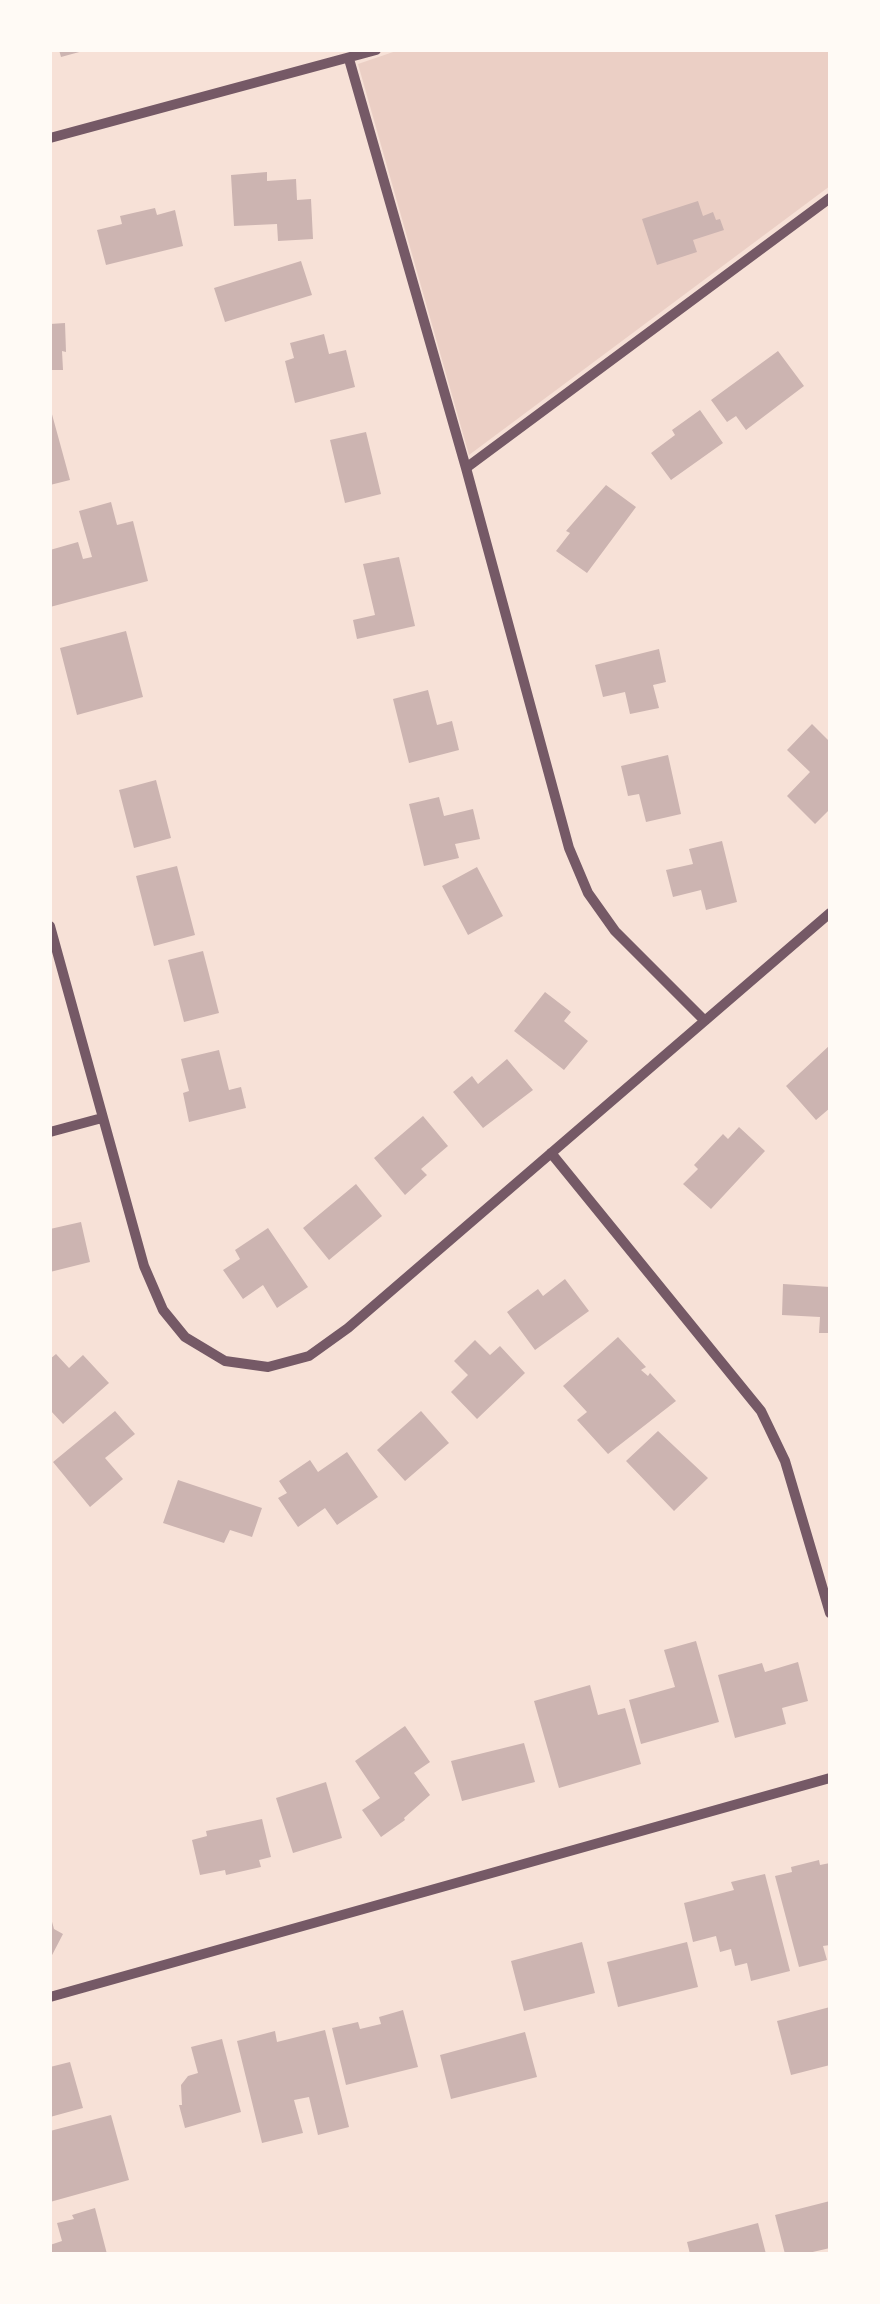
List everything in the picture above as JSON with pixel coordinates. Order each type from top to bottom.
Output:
[{"type":"street","points":[[50,138],[376,50]]},
{"type":"street","points":[[349,59],[569,848],[588,894],[616,931],[704,1020]]},
{"type":"street","points":[[466,468],[830,198]]},
{"type":"street","points":[[50,926],[144,1266],[172,1325],[185,1337],[224,1361],[254,1366],[297,1362],[324,1347],[830,913]]},
{"type":"street","points":[[50,1132],[102,1118]]},
{"type":"street","points":[[551,1153],[761,1411],[784,1460],[830,1613]]},
{"type":"street","points":[[50,1997],[830,1778]]},
{"type":"shaded area","points":[[399,50],[830,50],[830,186],[469,455],[358,64]]},
{"type":"building","points":[[59,50],[83,50],[83,51],[61,57]]},
{"type":"building","points":[[267,172],[267,181],[296,179],[297,200],[311,199],[313,239],[278,241],[277,224],[234,226],[231,175]]},
{"type":"building","points":[[698,201],[703,216],[713,212],[724,230],[693,240],[697,252],[657,265],[642,219]]},
{"type":"building","points":[[155,208],[157,215],[175,210],[183,246],[106,265],[97,230],[122,224],[120,216]]},
{"type":"building","points":[[301,261],[312,295],[225,322],[214,288]]},
{"type":"building","points":[[65,323],[63,370],[50,370],[50,324]]},
{"type":"building","points":[[324,334],[329,354],[346,350],[355,387],[295,403],[285,361],[294,358],[290,343]]},
{"type":"building","points":[[778,351],[804,386],[746,430],[736,416],[727,422],[711,400]]},
{"type":"building","points":[[50,407],[70,480],[50,485]]},
{"type":"building","points":[[700,410],[723,443],[671,480],[651,453],[675,435],[672,430]]},
{"type":"building","points":[[366,432],[381,494],[345,503],[330,440]]},
{"type":"building","points":[[606,485],[636,507],[587,573],[556,551],[570,533],[566,531]]},
{"type":"building","points":[[111,502],[117,525],[133,521],[148,581],[50,607],[50,550],[78,542],[83,559],[92,557],[79,511]]},
{"type":"building","points":[[399,557],[415,626],[357,639],[353,620],[375,615],[363,564]]},
{"type":"building","points":[[126,631],[143,697],[77,715],[60,648]]},
{"type":"building","points":[[659,649],[666,682],[653,685],[659,708],[630,714],[625,692],[603,697],[595,665]]},
{"type":"building","points":[[428,690],[437,725],[452,721],[459,750],[409,763],[393,699]]},
{"type":"building","points":[[812,724],[830,742],[830,809],[815,824],[787,796],[810,772],[787,750]]},
{"type":"building","points":[[668,755],[681,814],[646,822],[639,794],[628,796],[621,766]]},
{"type":"building","points":[[156,780],[171,838],[134,848],[119,790]]},
{"type":"building","points":[[439,797],[444,816],[473,809],[480,839],[455,844],[459,858],[424,866],[409,804]]},
{"type":"building","points":[[722,841],[737,902],[706,910],[701,890],[673,897],[666,870],[693,864],[689,849]]},
{"type":"building","points":[[177,866],[195,935],[154,946],[136,876]]},
{"type":"building","points":[[477,867],[503,916],[468,935],[442,886]]},
{"type":"building","points":[[203,951],[219,1013],[184,1022],[168,960]]},
{"type":"building","points":[[545,992],[571,1012],[564,1021],[588,1041],[564,1070],[514,1031]]},
{"type":"building","points":[[830,1045],[830,1108],[816,1120],[786,1086]]},
{"type":"building","points":[[219,1050],[229,1090],[241,1087],[246,1108],[189,1122],[183,1093],[189,1091],[181,1059]]},
{"type":"building","points":[[507,1059],[533,1090],[483,1128],[453,1092],[472,1076],[478,1084]]},
{"type":"building","points":[[423,1116],[448,1146],[421,1169],[427,1175],[405,1195],[374,1158]]},
{"type":"building","points":[[739,1127],[765,1151],[711,1209],[683,1184],[698,1169],[694,1165],[723,1134],[728,1139]]},
{"type":"building","points":[[356,1184],[382,1216],[329,1260],[303,1228]]},
{"type":"building","points":[[81,1222],[90,1262],[50,1272],[50,1229]]},
{"type":"building","points":[[268,1228],[308,1287],[277,1308],[263,1285],[243,1299],[223,1270],[240,1259],[235,1250]]},
{"type":"building","points":[[565,1279],[589,1311],[535,1350],[507,1312],[538,1289],[543,1296]]},
{"type":"building","points":[[783,1284],[830,1287],[830,1333],[819,1333],[820,1317],[782,1315]]},
{"type":"building","points":[[618,1337],[646,1367],[641,1370],[648,1376],[650,1373],[676,1401],[608,1454],[577,1420],[587,1412],[563,1386]]},
{"type":"building","points":[[475,1340],[490,1355],[500,1346],[525,1373],[477,1419],[451,1392],[468,1375],[454,1361]]},
{"type":"building","points":[[56,1354],[69,1368],[83,1355],[109,1383],[63,1424],[50,1410],[50,1359]]},
{"type":"building","points":[[115,1411],[135,1434],[105,1458],[123,1479],[90,1507],[53,1462]]},
{"type":"building","points":[[421,1411],[449,1443],[405,1481],[377,1450]]},
{"type":"building","points":[[658,1431],[708,1478],[674,1511],[626,1461]]},
{"type":"building","points":[[347,1452],[378,1497],[337,1525],[325,1508],[298,1527],[278,1498],[287,1493],[279,1481],[310,1460],[318,1472]]},
{"type":"building","points":[[178,1480],[262,1508],[252,1537],[230,1530],[224,1543],[163,1523]]},
{"type":"building","points":[[696,1641],[719,1722],[641,1744],[629,1700],[675,1687],[664,1650]]},
{"type":"building","points":[[798,1662],[808,1701],[782,1708],[786,1724],[735,1738],[718,1675],[762,1663],[765,1672]]},
{"type":"building","points":[[590,1685],[598,1715],[625,1708],[641,1764],[559,1788],[534,1701]]},
{"type":"building","points":[[405,1726],[430,1762],[414,1773],[430,1795],[381,1837],[362,1810],[380,1798],[355,1761]]},
{"type":"building","points":[[524,1743],[535,1782],[462,1801],[451,1761]]},
{"type":"building","points":[[326,1782],[342,1838],[293,1853],[276,1798]]},
{"type":"building","points":[[262,1819],[271,1857],[259,1860],[261,1867],[226,1875],[225,1870],[200,1875],[192,1840],[207,1836],[206,1831]]},
{"type":"building","points":[[819,1860],[820,1865],[830,1863],[830,1945],[823,1946],[827,1960],[799,1967],[775,1876]]},
{"type":"building","points":[[765,1874],[790,1971],[751,1981],[747,1963],[735,1966],[731,1949],[720,1952],[716,1936],[693,1942],[684,1903],[734,1890],[731,1882]]},
{"type":"building","points":[[51,1918],[54,1929],[63,1934],[50,1959]]},
{"type":"building","points":[[582,1942],[595,1993],[524,2011],[511,1961]]},
{"type":"building","points":[[687,1942],[698,1987],[618,2007],[607,1962]]},
{"type":"building","points":[[830,2007],[830,2065],[791,2075],[777,2021]]},
{"type":"building","points":[[403,2010],[418,2067],[346,2085],[332,2028],[358,2022],[360,2029],[381,2024],[379,2017]]},
{"type":"building","points":[[325,2030],[349,2127],[318,2135],[309,2097],[294,2100],[303,2133],[262,2143],[237,2041],[275,2031],[277,2042]]},
{"type":"building","points":[[525,2032],[537,2077],[451,2099],[440,2055]]},
{"type":"building","points":[[222,2039],[241,2112],[185,2128],[179,2105],[181,2085],[188,2076],[198,2073],[191,2047]]},
{"type":"building","points":[[70,2062],[83,2108],[50,2117],[50,2067]]},
{"type":"building","points":[[111,2115],[129,2180],[50,2202],[50,2131]]},
{"type":"building","points":[[830,2201],[830,2248],[785,2254],[775,2215]]},
{"type":"building","points":[[95,2208],[107,2254],[50,2254],[50,2245],[62,2241],[57,2223]]},
{"type":"building","points":[[758,2223],[766,2254],[690,2254],[687,2242]]}]
